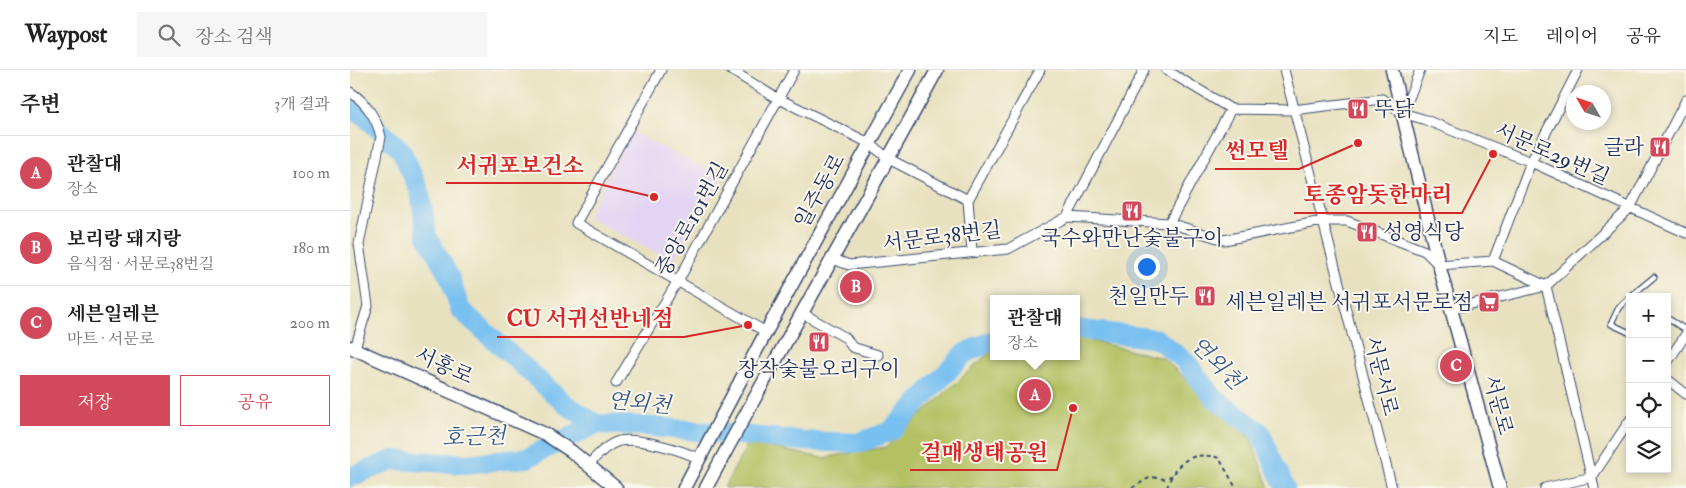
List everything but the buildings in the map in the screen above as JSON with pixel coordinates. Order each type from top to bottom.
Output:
[{"type":"main road","name":"일주동로","points":[[684,488],[766,332],[910,70]]},
{"type":"main road","points":[[706,488],[784,343],[833,259],[937,70]]},
{"type":"main road","name":"서문로","points":[[1392,70],[1439,265],[1500,488]]},
{"type":"main road","name":"서홍로","points":[[352,347],[545,434],[588,465]]},
{"type":"main road","points":[[588,465],[616,488]]},
{"type":"street","points":[[660,70],[576,222],[766,332]]},
{"type":"street","points":[[731,70],[779,98],[869,143],[889,158],[968,200]]},
{"type":"street","name":"중앙로101번길","points":[[616,383],[678,281],[794,70]]},
{"type":"street","points":[[972,251],[968,200],[1040,70]]},
{"type":"street","points":[[1144,70],[1067,217],[1170,223],[1224,240],[1322,221],[1346,221],[1425,251],[1439,265],[1493,261],[1546,286]]},
{"type":"street","points":[[1166,70],[1231,109],[1170,223]]},
{"type":"street","name":"서문서로","points":[[1284,70],[1392,488]]},
{"type":"street","points":[[1402,114],[1420,70]]},
{"type":"street","points":[[1493,261],[1531,162],[1578,70]]},
{"type":"street","points":[[350,92],[360,98],[378,124],[381,137],[359,244],[368,306],[352,347]]},
{"type":"street","name":"서문로29번길","points":[[1231,109],[1293,110],[1382,100],[1402,114],[1423,119],[1531,162],[1686,233]]},
{"type":"street","points":[[1451,309],[1546,286],[1630,208],[1686,100]]},
{"type":"street","name":"서문로38번길","points":[[833,259],[849,264],[1008,249],[1067,217]]},
{"type":"street","points":[[1546,286],[1594,488]]},
{"type":"street","points":[[802,313],[846,338],[852,346],[878,355]]},
{"type":"street","points":[[1671,356],[1686,334]]},
{"type":"street","points":[[1671,382],[1686,394]]},
{"type":"street","points":[[1545,488],[1592,478],[1626,426]]},
{"type":"street","points":[[588,465],[604,448],[620,441],[644,442],[689,453],[699,459]]},
{"type":"lane","points":[[1636,293],[1654,277]]},
{"type":"lane","points":[[1626,301],[1619,306],[1611,324],[1626,331]]},
{"type":"lane","points":[[1671,321],[1686,330]]},
{"type":"path","points":[[1167,488],[1185,460],[1196,454],[1219,458],[1236,488]]},
{"type":"path","points":[[1132,488],[1151,477],[1164,479],[1174,475]]},
{"type":"path","points":[[1138,483],[1140,488]]},
{"type":"shaded area","points":[[631,132],[723,177],[673,261],[587,217]]},
{"type":"green space","points":[[1080,338],[1163,358],[1251,439],[1269,488],[724,488],[748,443],[822,458],[886,447],[990,352],[990,360],[1080,360]]},
{"type":"waterway","name":"연외천","points":[[350,109],[364,116],[401,150],[420,192],[427,236],[450,278],[460,309],[565,404],[596,424],[644,426],[803,441],[858,443],[891,431],[965,353],[990,342]]},
{"type":"waterway","name":"연외천","points":[[1080,329],[1157,339],[1185,361],[1214,398],[1260,432],[1285,488]]},
{"type":"waterway","name":"호근천","points":[[350,477],[393,460],[466,464],[527,458],[596,424]]},
{"type":"place","name":"뚜닭","points":[[1358,109]]},
{"type":"place","name":"썬모텔","points":[[1358,143]]},
{"type":"place","name":"글라","points":[[1660,147]]},
{"type":"place","name":"토종암돗한마리","points":[[1493,154]]},
{"type":"place","name":"서귀포보건소","points":[[654,197]]},
{"type":"place","name":"국수와만난숯불구이","points":[[1132,211]]},
{"type":"place","name":"성영식당","points":[[1367,232]]},
{"type":"place","name":"보리랑 돼지랑","points":[[856,287]]},
{"type":"place","name":"천일만두","points":[[1205,296]]},
{"type":"place","name":"세븐일레븐 서귀포서문로점","points":[[1489,302]]},
{"type":"place","name":"CU 서귀선반네점","points":[[748,325]]},
{"type":"place","name":"장작숯불오리구이","points":[[819,342]]},
{"type":"place","name":"세븐일레븐","points":[[1456,366]]},
{"type":"place","name":"관찰대","points":[[1035,395]]},
{"type":"place","name":"걸매생태공원","points":[[1073,408]]}]
